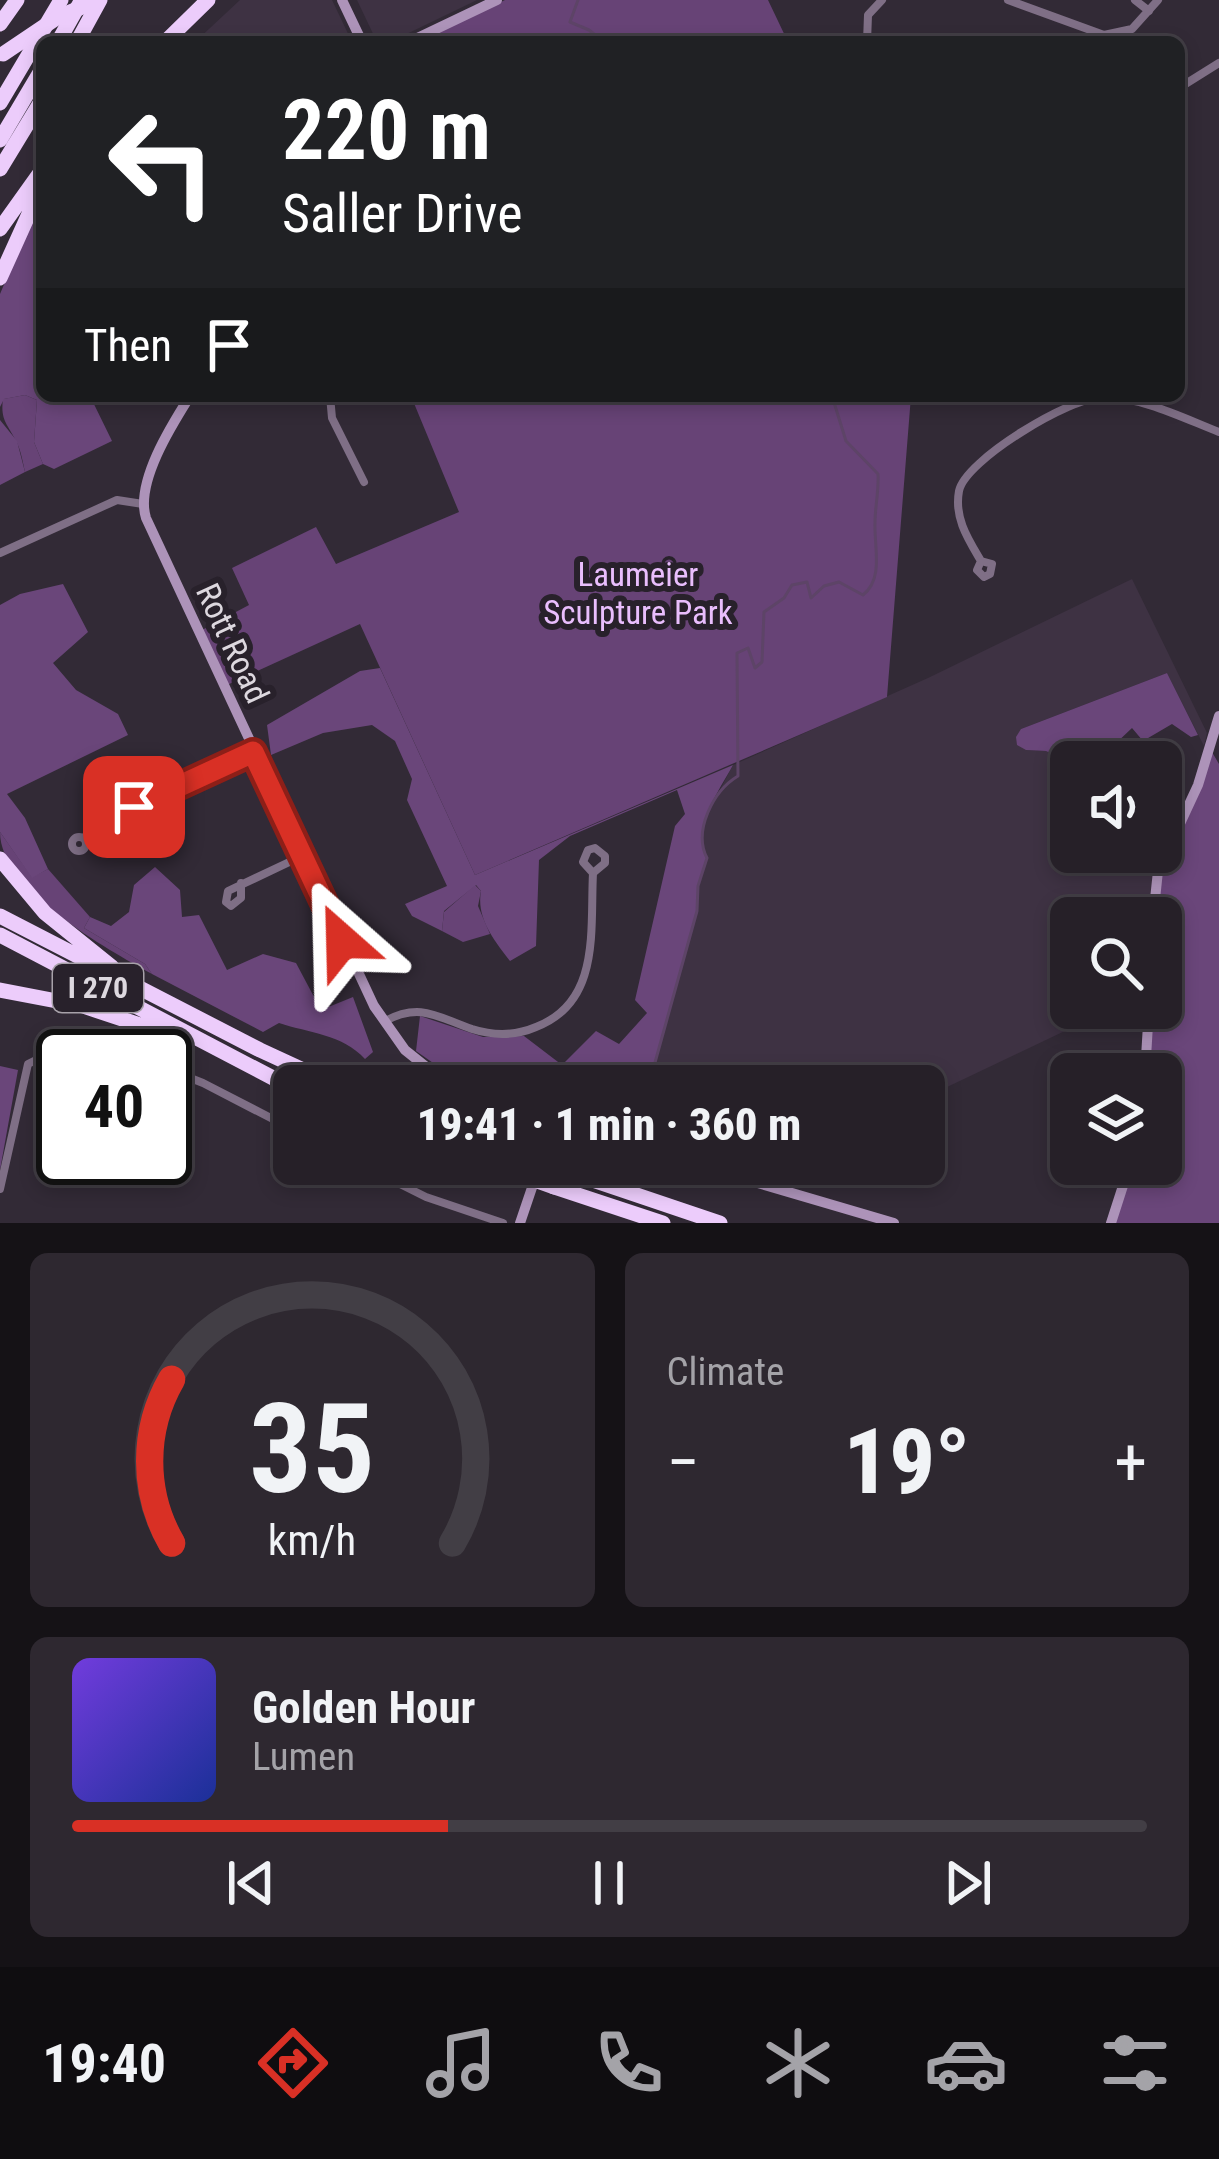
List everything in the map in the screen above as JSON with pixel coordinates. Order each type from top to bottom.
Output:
[{"type":"highway","points":[[0,25],[17,0]]},
{"type":"highway","points":[[40,36],[61,0]]},
{"type":"highway","points":[[61,36],[82,0]]},
{"type":"highway","points":[[80,36],[100,0]]},
{"type":"highway","points":[[2,56],[58,17],[100,0]]},
{"type":"highway","points":[[171,36],[208,0]]},
{"type":"highway","points":[[0,104],[36,43]]},
{"type":"highway","points":[[0,140],[36,79]]},
{"type":"highway","points":[[0,169],[36,110]]},
{"type":"highway","points":[[0,229],[36,178]]},
{"type":"highway","points":[[0,278],[36,198]]},
{"type":"highway","points":[[0,860],[45,914],[96,951],[122,977]]},
{"type":"highway","name":"I 270","points":[[0,916],[292,1065]]},
{"type":"highway","name":"I 270","points":[[0,935],[273,1079]]},
{"type":"highway","points":[[0,990],[83,1006],[159,1034],[197,1041]]},
{"type":"highway","points":[[0,1000],[42,999]]},
{"type":"highway","points":[[580,1185],[663,1223]]},
{"type":"highway","points":[[596,1185],[720,1223]]},
{"type":"street","points":[[342,0],[359,36]]},
{"type":"street","points":[[422,36],[497,0]]},
{"type":"street","points":[[867,36],[868,15],[882,0]]},
{"type":"street","points":[[1008,0],[1104,35],[1126,33],[1159,0]]},
{"type":"street","points":[[1136,0],[1150,11]]},
{"type":"street","points":[[1185,84],[1219,63]]},
{"type":"street","points":[[0,553],[116,500],[143,504],[166,435],[186,402]]},
{"type":"street","points":[[331,402],[332,418],[364,482]]},
{"type":"street","points":[[981,561],[959,513],[959,491],[970,471],[1068,406],[1082,402]]},
{"type":"street","points":[[1150,402],[1219,431]]},
{"type":"street","name":"Rott Road","points":[[143,504],[253,752],[383,1022],[423,1065]]},
{"type":"street","points":[[1155,897],[1158,871],[1198,785],[1219,716]]},
{"type":"street","points":[[84,838],[95,825],[253,752]]},
{"type":"street","points":[[241,884],[302,856]]},
{"type":"street","points":[[383,1022],[413,1010],[489,1033],[512,1034],[553,1018],[576,995],[586,973],[593,873]]},
{"type":"street","points":[[0,1189],[28,1064],[36,1060]]},
{"type":"street","points":[[192,1079],[273,1119]]},
{"type":"street","points":[[402,1185],[503,1223]]},
{"type":"street","points":[[520,1223],[542,1185]]},
{"type":"street","points":[[764,1185],[893,1223]]},
{"type":"street","points":[[1112,1223],[1124,1185]]},
{"type":"shaded area","points":[[240,0],[332,0],[349,36],[201,36]]},
{"type":"shaded area","points":[[357,0],[477,0],[402,36],[374,36]]},
{"type":"shaded area","points":[[36,209],[36,400],[25,395],[4,399],[0,407],[0,294]]},
{"type":"shaded area","points":[[37,402],[93,402],[112,441],[54,469],[43,464],[34,442]]},
{"type":"shaded area","points":[[0,420],[17,441],[25,472],[0,485]]},
{"type":"shaded area","points":[[1132,579],[1207,733],[1204,746],[1167,673],[1021,729],[1026,750],[1050,753],[1050,873],[1163,873],[1156,897],[1050,897],[1050,1029],[1069,1029],[945,1088],[945,1065],[654,1065],[697,911],[698,886],[707,858],[701,847],[705,818],[733,765]]},
{"type":"shaded area","points":[[63,584],[88,632],[53,663],[76,690],[118,714],[128,735],[7,794],[25,818],[48,869],[32,878],[0,832],[0,605],[20,594]]},
{"type":"shaded area","points":[[380,668],[475,875],[733,765],[705,823],[702,835],[707,858],[698,886],[697,911],[654,1065],[562,1065],[596,1031],[619,1044],[647,1013],[635,1000],[675,826],[685,814],[677,790],[570,836],[539,860],[536,946],[510,961],[488,928],[476,885],[444,911],[442,931],[412,916],[405,904],[447,886],[407,800],[412,779],[395,741],[372,725],[323,733],[271,755],[267,725],[360,671]]},
{"type":"shaded area","points":[[1167,673],[1198,735],[1191,737],[1172,724],[1143,741],[1132,728],[1118,741],[1050,741],[1050,753],[1017,745],[1021,729]]},
{"type":"shaded area","points":[[1209,747],[1219,764],[1219,1223],[1112,1223],[1124,1185],[1182,1185],[1182,1053],[1146,1053],[1148,1029],[1182,1029],[1182,897],[1154,897],[1159,873],[1182,873],[1182,816]]},
{"type":"shaded area","points":[[155,867],[180,890],[182,917],[199,915],[227,970],[263,954],[296,963],[321,1010],[353,997],[373,1052],[365,1059],[336,1039],[279,1023],[263,1032],[152,974],[145,964],[84,928],[90,917],[111,926],[129,912],[134,885]]},
{"type":"shaded area","points":[[420,1016],[483,1037],[524,1036],[562,1065],[436,1065],[416,1051]]},
{"type":"shaded area","points":[[0,1066],[18,1070],[0,1170]]},
{"type":"green space","points":[[505,0],[768,0],[785,36],[430,36]]},
{"type":"green space","points":[[25,395],[36,400],[34,442],[43,464],[25,472],[4,418],[3,399]]},
{"type":"green space","name":"Laumeier Sculpture Park","points":[[413,402],[911,402],[887,697],[475,875],[360,624],[227,685],[202,630],[249,605],[232,568],[316,527],[336,564],[459,512]]},
{"type":"green space","points":[[0,832],[32,877],[48,869],[90,917],[84,928],[145,964],[152,974],[84,933],[36,896],[5,854]]},
{"type":"green space","points":[[475,885],[481,891],[478,906],[490,934],[463,942],[442,931],[444,912]]},
{"type":"waterway","points":[[578,0],[570,22],[596,36]]},
{"type":"waterway","points":[[654,1065],[697,911],[698,886],[707,858],[704,824],[721,791],[738,776],[737,653],[748,648],[755,668],[762,662],[764,612],[784,598],[792,585],[807,582],[811,598],[824,586],[839,582],[863,595],[874,580],[878,474],[846,441],[834,402]]},
{"type":"route","points":[[134,807],[253,752],[342,941]]}]
